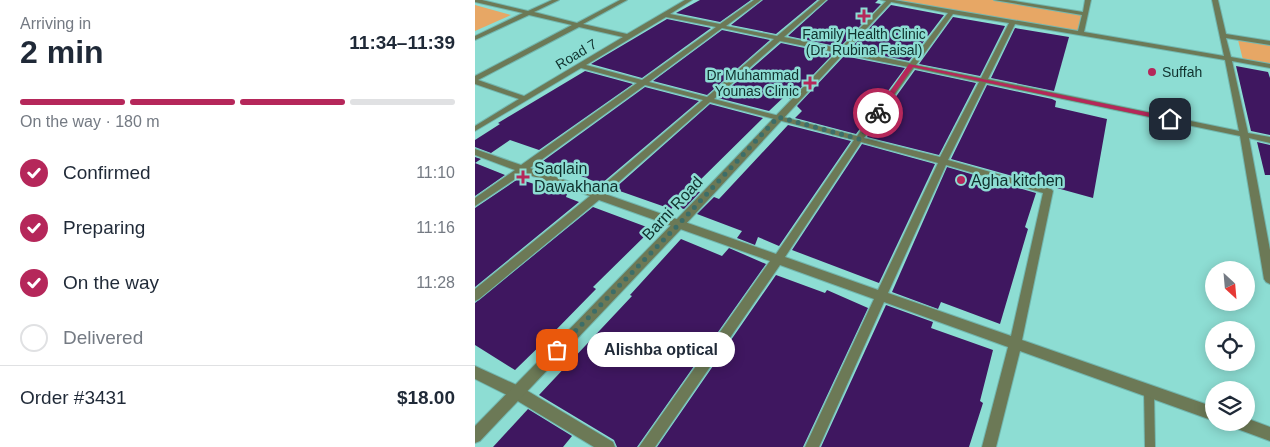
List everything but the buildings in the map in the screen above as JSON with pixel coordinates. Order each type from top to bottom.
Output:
[{"type":"street","points":[[475,0],[630,36]]},
{"type":"street","points":[[475,38],[556,0]]},
{"type":"street","points":[[475,80],[625,0]]},
{"type":"street","name":"Road 7","points":[[475,129],[689,0]]},
{"type":"street","points":[[475,203],[758,0]]},
{"type":"street","points":[[475,296],[598,195],[823,0]]},
{"type":"street","points":[[888,0],[1270,66]]},
{"type":"street","name":"Barni Road","points":[[475,436],[679,224],[888,0]]},
{"type":"street","points":[[997,0],[1020,2],[1085,14]]},
{"type":"street","points":[[1081,34],[1088,0]]},
{"type":"street","points":[[1215,0],[1245,135],[1267,248],[1270,280]]},
{"type":"street","points":[[646,447],[778,259],[859,139],[951,12]]},
{"type":"street","points":[[666,15],[1270,140]]},
{"type":"street","points":[[812,447],[943,161],[1013,22]]},
{"type":"street","points":[[1223,36],[1270,43]]},
{"type":"street","points":[[581,66],[943,161],[1048,191],[1015,344],[989,447]]},
{"type":"street","points":[[475,80],[526,99]]},
{"type":"street","points":[[475,152],[1205,411]]},
{"type":"street","points":[[475,372],[516,392],[609,447]]},
{"type":"street","points":[[1255,429],[1270,434]]},
{"type":"lane","points":[[1149,391],[1150,447]]},
{"type":"shaded area","points":[[884,0],[998,0],[1085,14],[1081,34]]},
{"type":"shaded area","points":[[475,5],[511,15],[475,31]]},
{"type":"shaded area","points":[[1238,40],[1270,45],[1270,64],[1243,60]]},
{"type":"way so far","points":[[557,350],[679,224],[778,117],[859,139],[878,113]]},
{"type":"place","name":"Family Health Clinic (Dr. Rubina Faisal)","points":[[864,16]]},
{"type":"place","name":"Suffah","points":[[1152,72]]},
{"type":"place","name":"Dr Muhammad Younas Clinic","points":[[810,83]]},
{"type":"place","name":"Saqlain Dawakhana","points":[[523,177]]},
{"type":"place","name":"Agha kitchen","points":[[961,180]]},
{"type":"place","name":"Alishba optical","points":[[557,350]]},
{"type":"route","points":[[878,113],[911,66],[1170,119]]}]
